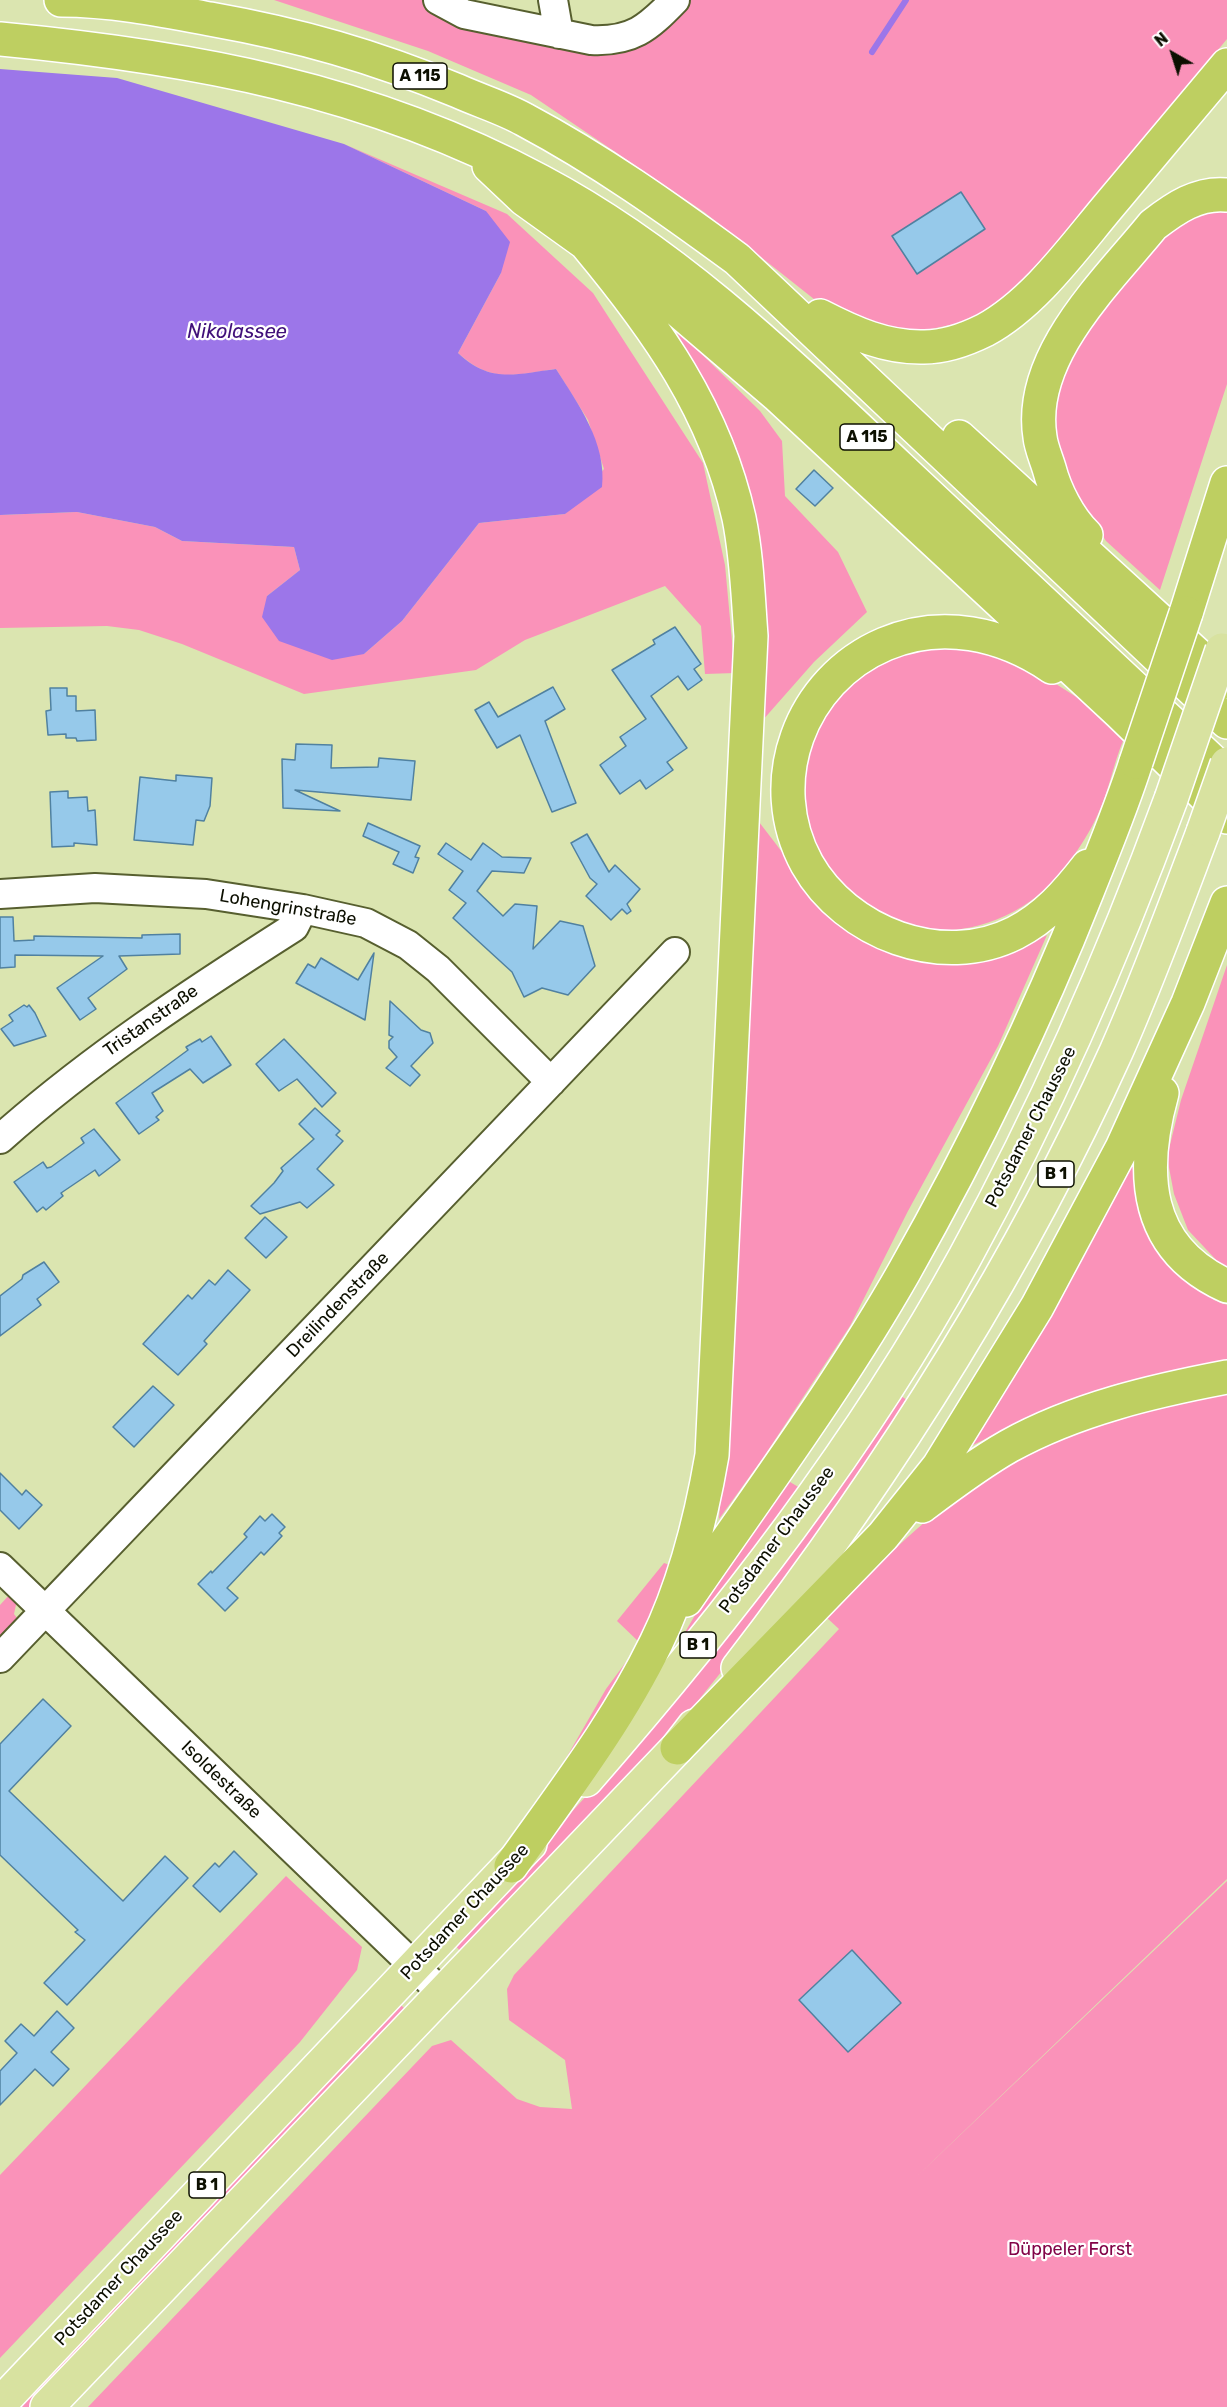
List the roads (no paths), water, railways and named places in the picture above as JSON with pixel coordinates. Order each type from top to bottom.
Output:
[{"type":"highway","name":"A 115","points":[[62,0],[167,11],[273,30],[340,47],[412,72],[532,124],[617,174],[737,259],[1227,722]]},
{"type":"highway","name":"A 115","points":[[0,39],[192,63],[303,87],[411,123],[470,148],[539,180],[589,209],[635,238],[730,312],[839,411],[1227,775]]},
{"type":"highway","points":[[820,316],[856,334],[896,346],[926,347],[944,344],[985,330],[1013,309],[1054,272],[1227,65]]},
{"type":"highway","points":[[470,148],[524,200],[674,306],[777,395],[1120,713],[1215,825]]},
{"type":"highway","points":[[1140,601],[1116,566],[1076,526],[1052,478],[1040,437],[1042,396],[1052,360],[1066,334],[1153,225],[1170,211],[1196,198],[1216,194],[1227,195]]},
{"type":"highway","points":[[511,1866],[629,1695],[657,1641],[682,1580],[699,1523],[712,1455],[751,636],[747,575],[739,519],[727,473],[706,421],[664,342],[587,244]]},
{"type":"highway","points":[[737,259],[766,268],[1140,601],[1227,682]]},
{"type":"highway","points":[[657,1641],[783,1460],[903,1274],[975,1142],[1020,1050],[1126,793],[1227,483]]},
{"type":"highway","points":[[1120,713],[1038,657],[993,638],[946,631],[899,638],[857,658],[818,696],[795,737],[790,761],[789,806],[793,827],[808,864],[835,900],[868,925],[889,935],[911,943],[954,947],[994,942],[1038,920],[1058,902],[1097,854],[1126,793]]},
{"type":"highway","points":[[677,1748],[883,1536],[939,1466],[1037,1307],[1122,1148],[1188,1003],[1227,903]]},
{"type":"highway","points":[[1188,1003],[1157,1112],[1151,1145],[1149,1179],[1157,1214],[1173,1244],[1200,1271],[1227,1286]]},
{"type":"highway","points":[[883,1536],[945,1488],[1009,1446],[1065,1420],[1116,1403],[1227,1377]]},
{"type":"main road","name":"Potsdamer Chaussee","points":[[0,2404],[511,1866],[650,1706],[755,1573],[819,1486],[904,1358],[964,1259],[1046,1102],[1128,916],[1171,799],[1224,641]]},
{"type":"main road","name":"Potsdamer Chaussee","points":[[47,2407],[677,1748],[791,1600],[866,1494],[940,1381],[1000,1282],[1115,1053],[1142,993],[1215,825],[1227,764]]},
{"type":"street","points":[[438,0],[464,14],[519,12],[559,34],[611,41],[633,36],[653,23],[675,0]]},
{"type":"street","points":[[553,0],[559,34]]},
{"type":"street","name":"Lohengrinstraße","points":[[0,894],[95,888],[207,894],[303,909],[366,922],[408,945],[438,969],[551,1082]]},
{"type":"street","name":"Tristanstraße","points":[[0,1139],[119,1043],[294,927],[303,909]]},
{"type":"street","name":"Dreilindenstraße","points":[[0,1658],[675,952]]},
{"type":"street","name":"Isoldestraße","points":[[0,1567],[442,1993]]},
{"type":"water","name":"Nikolassee","points":[[0,69],[117,78],[344,144],[486,211],[510,242],[501,273],[458,353],[470,363],[493,373],[516,374],[556,369],[582,410],[595,440],[600,455],[602,487],[565,514],[479,523],[402,621],[364,654],[332,660],[279,641],[262,617],[267,596],[300,570],[294,547],[182,541],[155,527],[77,512],[0,515]]},
{"type":"waterway","points":[[872,52],[906,0]]},
{"type":"park label","name":"Düppeler Forst","points":[[1070,2250]]}]
